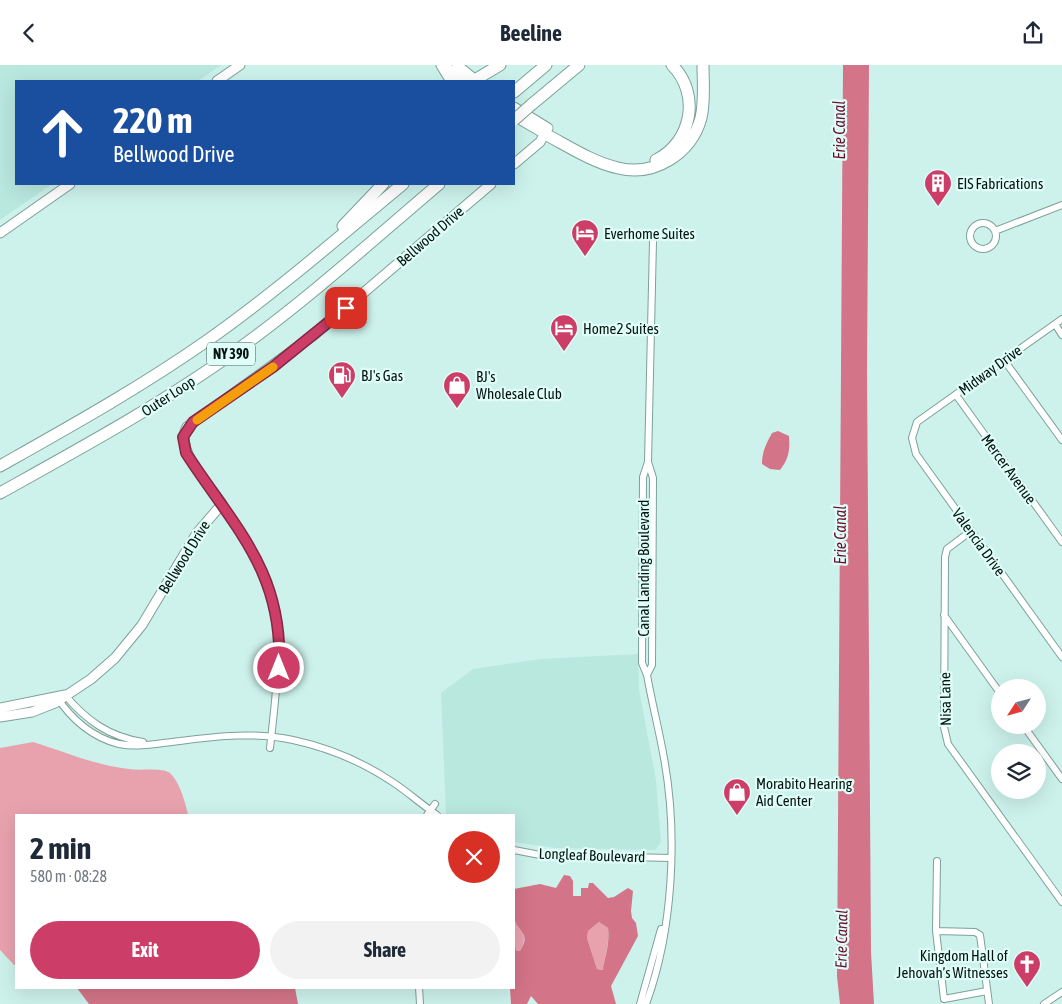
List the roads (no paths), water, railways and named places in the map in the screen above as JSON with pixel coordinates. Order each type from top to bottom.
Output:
[{"type":"highway","points":[[443,65],[451,80]]},
{"type":"highway","points":[[474,80],[500,65]]},
{"type":"highway","points":[[515,91],[546,65]]},
{"type":"highway","points":[[515,119],[579,65]]},
{"type":"highway","points":[[553,87],[587,65]]},
{"type":"highway","points":[[547,131],[613,161],[637,164],[656,159],[668,152],[679,141],[689,117],[690,104],[686,88],[672,65]]},
{"type":"highway","points":[[547,131],[618,168],[638,170],[662,164],[686,147],[698,126],[703,107],[703,65]]},
{"type":"highway","points":[[300,269],[382,185]]},
{"type":"highway","name":"Outer Loop","points":[[0,465],[160,373],[224,329],[402,185]]},
{"type":"highway","name":"Outer Loop","points":[[0,493],[139,415],[229,356],[317,288],[438,185]]},
{"type":"street","points":[[218,80],[240,65]]},
{"type":"street","points":[[443,65],[470,80]]},
{"type":"street","points":[[457,65],[471,80]]},
{"type":"street","points":[[515,108],[547,131]]},
{"type":"street","points":[[515,116],[547,131]]},
{"type":"street","points":[[515,163],[538,144],[547,131]]},
{"type":"street","points":[[0,233],[69,185]]},
{"type":"street","name":"Bellwood Drive","points":[[0,717],[32,712],[97,674],[125,647],[194,537],[222,504],[186,451],[183,437],[187,427],[314,335],[490,185]]},
{"type":"street","points":[[995,231],[1062,205]]},
{"type":"street","points":[[980,223],[990,225],[995,231],[996,239],[988,248],[979,249],[970,240],[970,231],[980,223]]},
{"type":"street","name":"Canal Landing Boulevard","points":[[646,1004],[662,955],[671,858],[666,776],[647,675],[642,663],[643,477],[648,462],[653,241]]},
{"type":"street","name":"Midway Drive","points":[[917,422],[1062,319]]},
{"type":"street","points":[[1054,324],[1062,335]]},
{"type":"street","points":[[1004,360],[1062,440]]},
{"type":"street","name":"Mercer Avenue","points":[[956,395],[1062,542]]},
{"type":"street","name":"Valencia Drive","points":[[917,422],[912,438],[916,454],[1062,657]]},
{"type":"street","points":[[222,504],[256,557],[274,609],[279,658],[270,748]]},
{"type":"street","name":"Nisa Lane","points":[[970,531],[947,549],[945,557],[944,727],[948,744],[1062,902]]},
{"type":"street","points":[[944,615],[991,680]]},
{"type":"street","points":[[60,697],[102,729],[128,739],[156,743],[230,735],[271,737],[314,745],[354,760],[388,779],[429,813],[435,804]]},
{"type":"street","name":"Bellwood Drive","points":[[0,708],[60,697]]},
{"type":"street","points":[[1030,734],[1062,779]]},
{"type":"street","name":"Longleaf Boulevard","points":[[515,850],[540,855],[671,858]]},
{"type":"street","points":[[937,861],[936,931],[944,999],[987,991]]},
{"type":"street","name":"Canal Landing Boulevard","points":[[640,1004],[666,911]]},
{"type":"street","points":[[936,931],[975,932],[980,935],[989,1004]]},
{"type":"street","points":[[419,989],[420,1004]]},
{"type":"street","points":[[1044,1004],[1062,992]]},
{"type":"water","name":"Erie Canal","points":[[843,65],[869,65],[867,371],[871,952],[874,1004],[840,1004],[837,976]]},
{"type":"water","points":[[778,431],[789,436],[787,458],[780,470],[770,469],[762,464],[768,441],[772,433]]},
{"type":"water","points":[[564,875],[570,876],[573,881],[573,896],[581,896],[581,888],[588,888],[589,883],[593,883],[608,898],[614,897],[628,888],[633,891],[631,911],[632,918],[636,923],[638,936],[611,986],[616,1004],[538,1004],[531,996],[527,1004],[511,1004],[510,989],[515,989],[515,948],[520,951],[525,940],[515,920],[515,889],[540,884],[556,888]],"holes":[[[599,922],[608,928],[603,970],[597,969],[587,938],[588,931]]]},
{"type":"water","points":[[78,989],[295,989],[298,1004],[89,1004]]},
{"type":"place","name":"EIS Fabrications","points":[[938,207]]},
{"type":"place","name":"Everhome Suites","points":[[585,257]]},
{"type":"place","name":"Home2 Suites","points":[[564,352]]},
{"type":"place","name":"BJ's Gas","points":[[342,399]]},
{"type":"place","name":"BJ's Wholesale Club","points":[[457,409]]},
{"type":"place","name":"Morabito Hearing Aid Center","points":[[737,816]]},
{"type":"place","name":"Kingdom Hall of Jehovah’s Witnesses","points":[[1027,988]]}]
